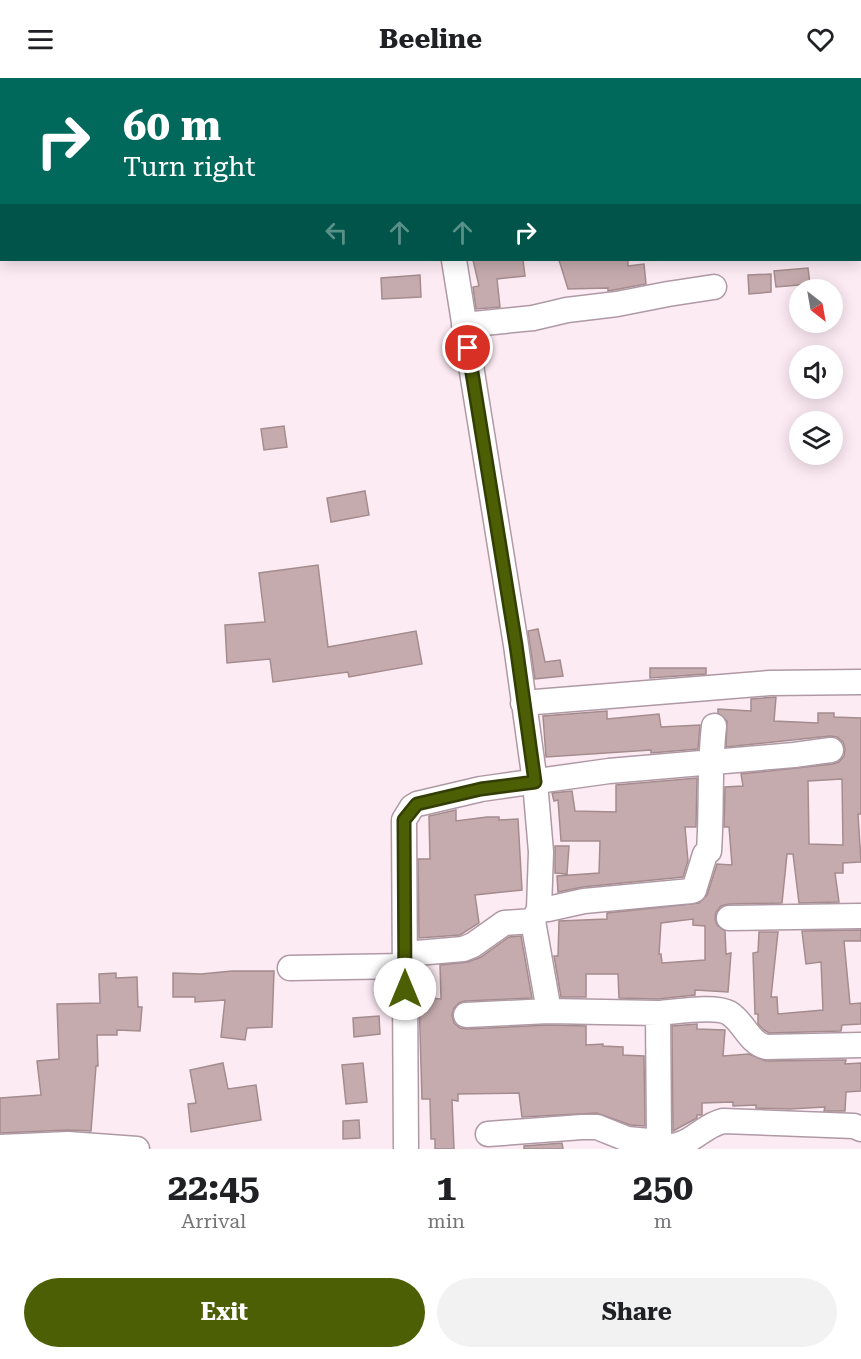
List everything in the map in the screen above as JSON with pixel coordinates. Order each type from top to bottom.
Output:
[{"type":"street","points":[[454,261],[516,645],[535,782],[542,852],[536,915],[549,1011]]},
{"type":"street","points":[[464,325],[533,318],[567,310],[617,304],[714,287]]},
{"type":"street","points":[[523,703],[770,683],[861,682]]},
{"type":"street","points":[[290,968],[405,960],[463,949],[473,945],[504,923],[536,915],[548,909],[584,901],[694,890],[705,854],[709,851],[712,812],[710,762],[714,726]]},
{"type":"street","points":[[406,1149],[404,820],[412,807],[423,802],[481,789],[609,771],[831,750]]},
{"type":"street","points":[[729,918],[861,916]]},
{"type":"street","points":[[466,1015],[549,1011],[658,1013],[721,1010],[734,1017],[754,1042],[766,1047],[861,1045]]},
{"type":"street","points":[[658,1013],[661,1145]]},
{"type":"street","points":[[488,1134],[582,1126],[597,1127],[627,1139],[667,1148],[687,1145],[718,1122],[723,1121],[854,1126],[861,1129]]},
{"type":"street","points":[[0,1147],[68,1144],[137,1149]]},
{"type":"building","points":[[473,261],[523,261],[525,276],[497,279],[500,307],[476,309],[473,287],[479,286]]},
{"type":"building","points":[[559,261],[628,261],[628,266],[644,264],[646,284],[608,291],[608,288],[568,289]]},
{"type":"building","points":[[808,268],[809,279],[789,279],[789,286],[776,287],[774,271]]},
{"type":"building","points":[[771,274],[771,292],[749,294],[748,275]]},
{"type":"building","points":[[420,275],[421,297],[382,299],[381,278]]},
{"type":"building","points":[[284,426],[287,447],[264,450],[261,429]]},
{"type":"building","points":[[365,491],[369,515],[331,522],[327,498]]},
{"type":"building","points":[[318,565],[328,647],[416,631],[422,664],[349,677],[348,672],[273,682],[270,659],[227,663],[225,625],[265,622],[259,573]]},
{"type":"building","points":[[538,629],[545,662],[560,660],[563,676],[535,679],[528,631]]},
{"type":"building","points":[[650,668],[706,668],[706,674],[650,678]]},
{"type":"building","points":[[776,697],[774,721],[818,723],[818,713],[834,713],[834,717],[861,718],[861,814],[858,814],[861,862],[843,863],[843,873],[835,873],[839,902],[799,903],[793,854],[787,854],[782,903],[729,904],[721,906],[716,912],[717,925],[725,931],[726,954],[731,953],[728,992],[695,990],[695,995],[658,999],[619,998],[618,974],[586,974],[586,997],[561,997],[554,956],[558,956],[559,921],[607,919],[607,913],[699,903],[707,895],[717,864],[732,865],[729,827],[724,827],[725,787],[743,786],[741,774],[833,764],[839,762],[844,756],[843,742],[837,737],[830,736],[726,747],[727,721],[718,713],[718,709],[751,711],[751,699]],"holes":[[[842,779],[843,845],[809,844],[808,781]],[[693,919],[693,925],[705,926],[705,960],[662,963],[661,954],[659,954],[661,923]]]},
{"type":"building","points":[[607,711],[607,719],[659,714],[661,727],[700,725],[698,749],[546,757],[543,716]]},
{"type":"building","points":[[697,778],[696,827],[685,827],[688,861],[683,877],[583,887],[558,892],[557,876],[599,873],[600,841],[561,841],[558,800],[554,801],[552,793],[572,791],[575,811],[616,812],[616,785]]},
{"type":"building","points":[[456,810],[456,821],[487,817],[499,817],[499,820],[518,819],[522,890],[475,895],[479,923],[460,935],[419,938],[418,859],[430,859],[429,816]]},
{"type":"building","points":[[555,846],[569,846],[567,874],[555,873]]},
{"type":"building","points":[[861,930],[861,941],[844,941],[850,1004],[861,1003],[861,1024],[842,1025],[841,1031],[769,1033],[758,1024],[758,1014],[755,1014],[753,953],[758,952],[759,932],[778,932],[771,997],[777,997],[778,1014],[823,1010],[821,962],[806,964],[802,931]]},
{"type":"building","points":[[521,936],[532,998],[465,1001],[454,1008],[452,1015],[454,1023],[460,1028],[467,1029],[549,1025],[586,1026],[586,1045],[603,1044],[603,1046],[623,1047],[623,1055],[644,1056],[645,1126],[630,1125],[597,1113],[522,1117],[519,1093],[458,1094],[458,1101],[452,1100],[454,1149],[435,1149],[435,1139],[431,1139],[430,1099],[422,1099],[419,997],[441,999],[440,965],[468,962],[481,957],[509,937]]},
{"type":"building","points":[[274,971],[272,1027],[247,1028],[245,1040],[221,1037],[225,1000],[195,1002],[195,997],[173,997],[173,973],[201,974]]},
{"type":"building","points":[[116,973],[116,978],[137,977],[138,1007],[142,1007],[140,1031],[117,1030],[117,1035],[97,1035],[98,1066],[96,1066],[91,1131],[0,1133],[0,1098],[41,1095],[37,1061],[59,1059],[57,1004],[100,1003],[99,974]]},
{"type":"building","points":[[379,1016],[380,1034],[354,1037],[353,1018]]},
{"type":"building","points":[[697,1024],[697,1029],[725,1030],[723,1056],[749,1054],[766,1061],[846,1060],[845,1064],[861,1063],[861,1091],[846,1092],[845,1111],[824,1111],[825,1107],[756,1108],[756,1105],[733,1106],[733,1102],[702,1103],[702,1115],[697,1115],[697,1118],[673,1131],[672,1026]]},
{"type":"building","points":[[223,1063],[228,1089],[256,1085],[261,1120],[191,1132],[188,1104],[196,1103],[190,1070]]},
{"type":"building","points":[[363,1063],[367,1102],[346,1104],[342,1065]]},
{"type":"building","points":[[359,1120],[360,1138],[343,1139],[343,1121]]},
{"type":"building","points":[[562,1143],[563,1149],[524,1149],[524,1146]]},
{"type":"route","points":[[405,989],[404,820],[408,813],[412,807],[423,802],[481,789],[535,782],[516,645],[468,348]]}]
